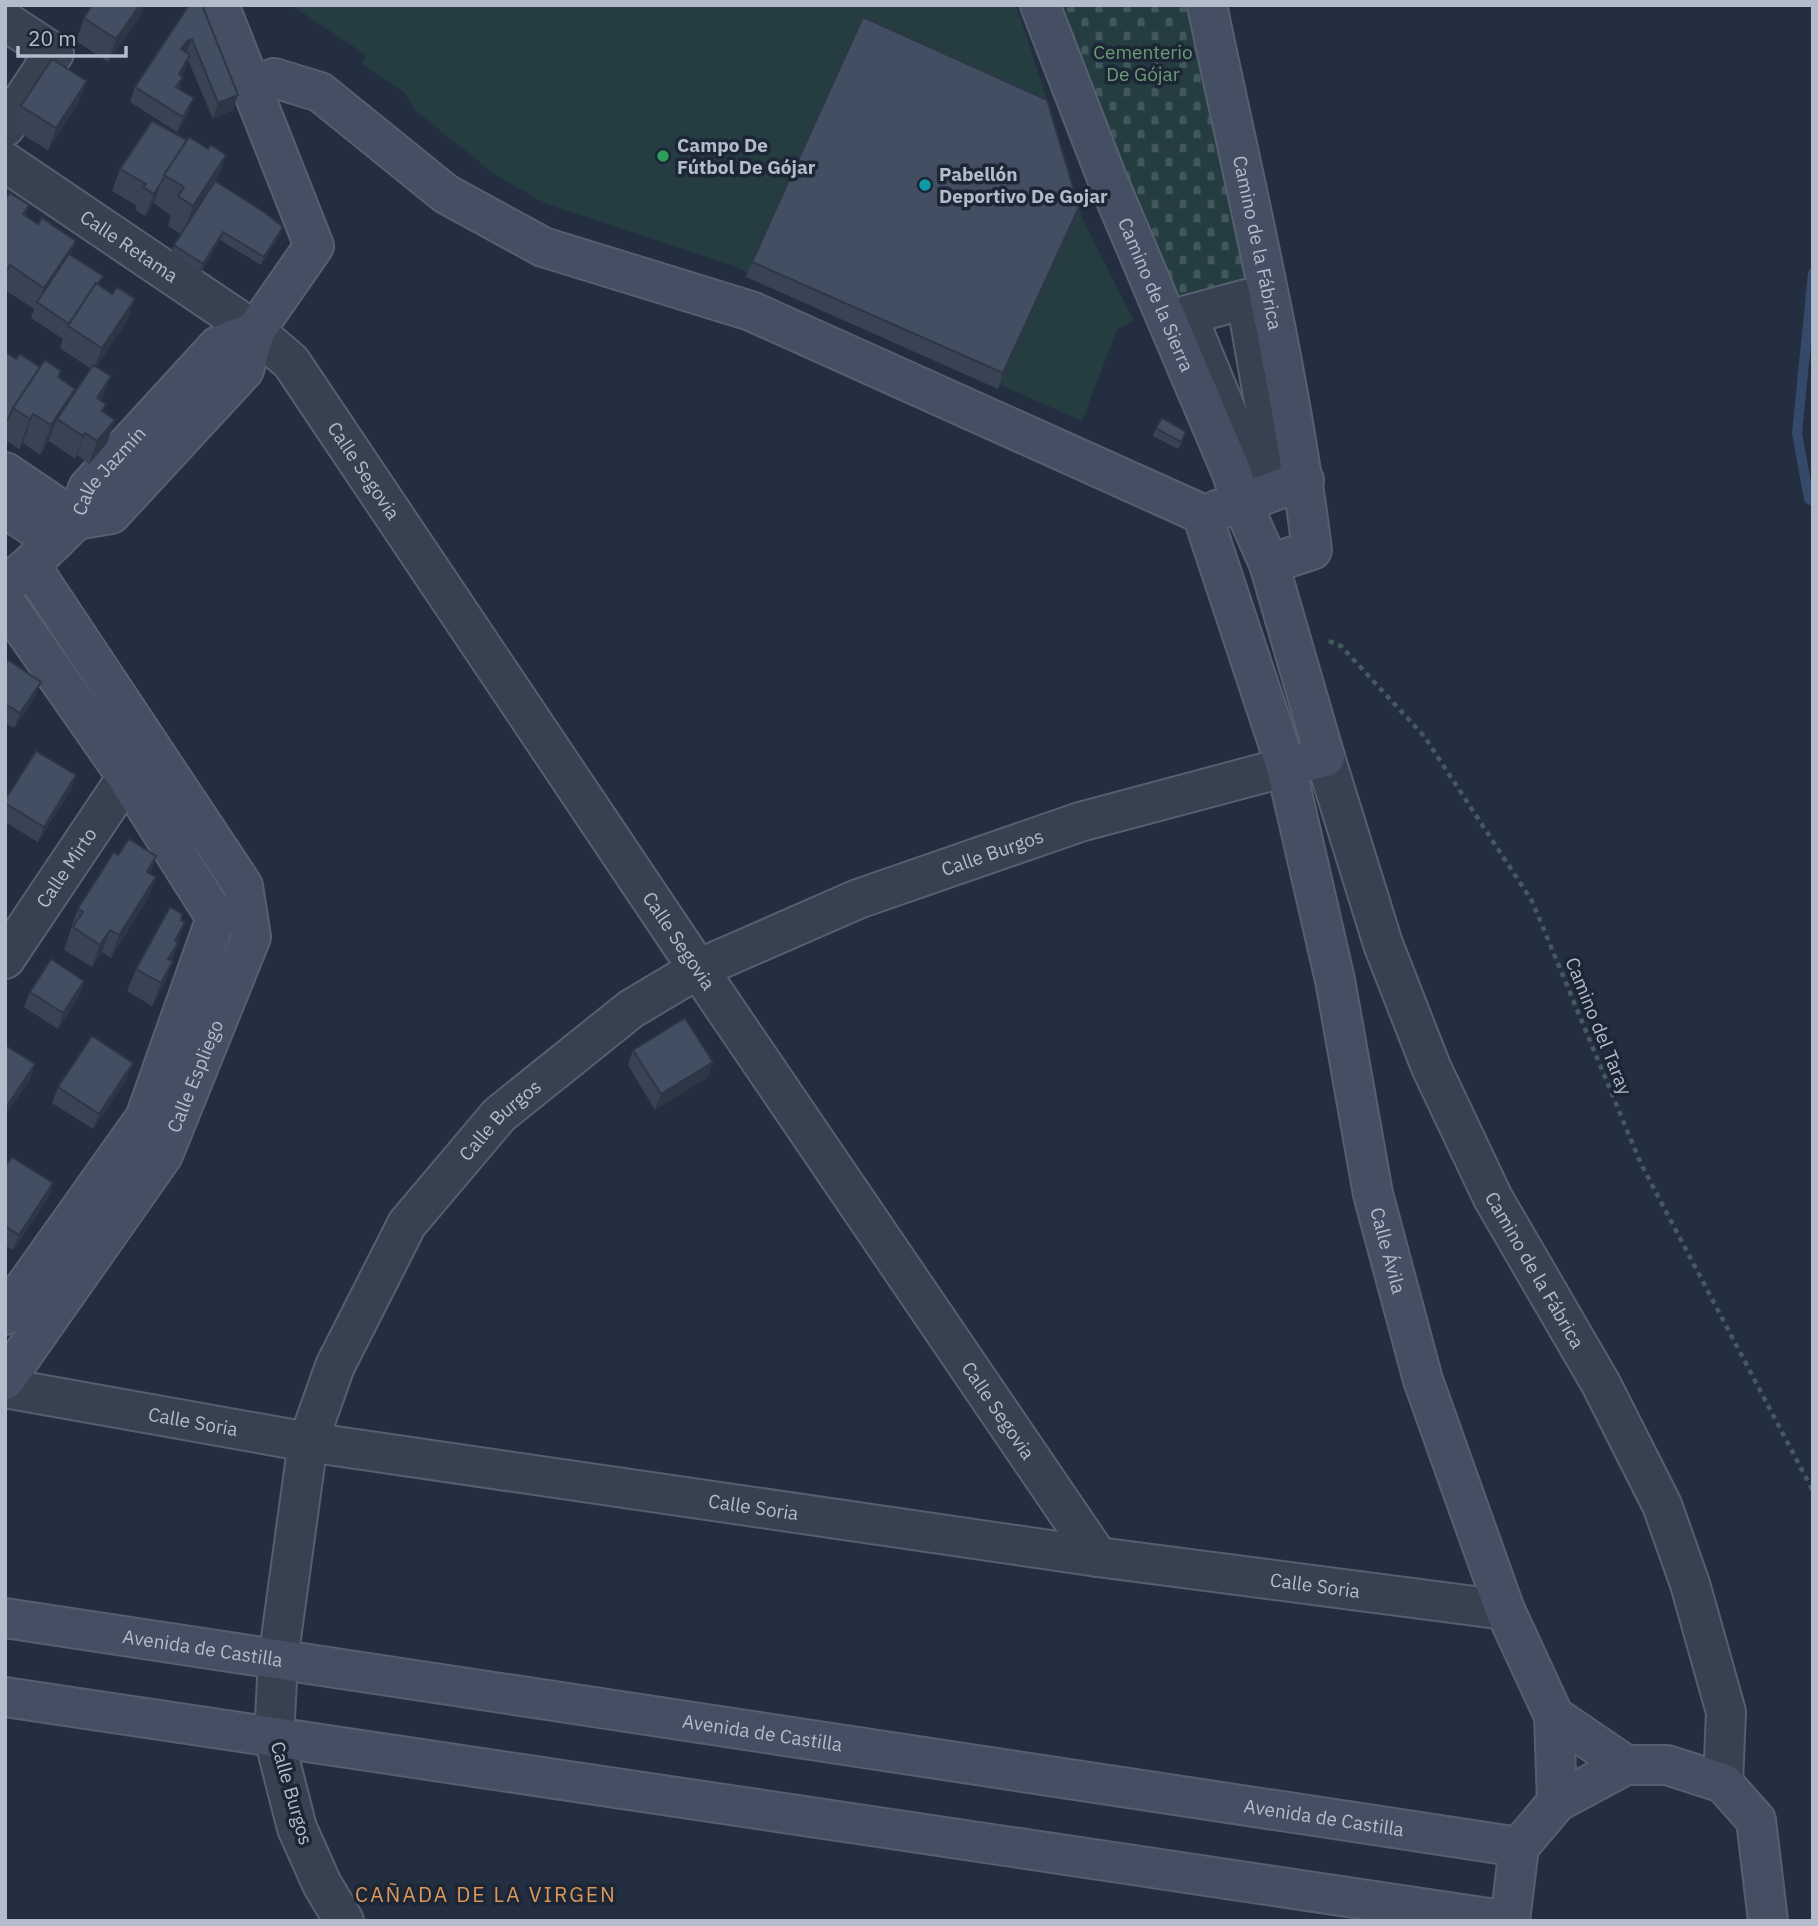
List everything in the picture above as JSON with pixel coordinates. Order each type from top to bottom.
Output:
[{"type":"street","name":"Calle Jazmín","points":[[41,553],[111,514],[244,370],[255,331],[314,246],[219,5]]},
{"type":"street","name":"Camino de la Sierra","points":[[1040,5],[1108,181],[1269,564]]},
{"type":"street","name":"Camino de la Fábrica","points":[[1207,5],[1269,296],[1304,480],[1312,550],[1269,564],[1291,641],[1382,944],[1431,1067],[1493,1198],[1601,1384],[1662,1504],[1690,1584],[1726,1712],[1723,1783]]},
{"type":"street","points":[[5,21],[54,53],[5,127]]},
{"type":"street","points":[[250,86],[274,78],[320,92],[446,194],[543,247],[751,311],[1202,514],[1242,503],[1304,480]]},
{"type":"street","name":"Calle Retama","points":[[5,162],[255,331]]},
{"type":"street","name":"Calle Segovia","points":[[255,331],[291,362],[1098,1557]]},
{"type":"street","points":[[5,472],[41,553]]},
{"type":"street","points":[[5,508],[41,553]]},
{"type":"street","points":[[1202,514],[1286,767],[1325,757]]},
{"type":"street","name":"Calle Espliego","points":[[5,1315],[145,1118],[215,918],[41,553]]},
{"type":"street","name":"Calle Espliego","points":[[5,602],[243,886],[251,937],[163,1155],[5,1380]]},
{"type":"street","name":"Calle Mirto","points":[[5,959],[141,765]]},
{"type":"street","name":"Calle Burgos","points":[[344,1921],[322,1884],[298,1828],[274,1738],[278,1660],[308,1443],[335,1366],[407,1224],[499,1115],[631,1009],[698,968],[858,899],[1080,822],[1286,767]]},
{"type":"street","name":"Calle Ávila","points":[[1286,767],[1335,980],[1373,1194],[1423,1380],[1505,1610],[1554,1716],[1558,1802]]},
{"type":"street","name":"Calle Soria","points":[[5,1388],[308,1443],[1098,1557],[1505,1610]]},
{"type":"street","name":"Avenida de Castilla","points":[[5,1618],[1519,1847]]},
{"type":"street","points":[[5,1697],[1510,1921],[1519,1847],[1558,1802],[1626,1765],[1667,1765],[1723,1783],[1756,1820],[1768,1921]]},
{"type":"street","points":[[1554,1716],[1626,1765]]},
{"type":"path","name":"Camino del Taray","points":[[1291,641],[1315,636],[1341,646],[1424,736],[1532,901],[1641,1164],[1813,1491]]},
{"type":"green space","points":[[291,5],[1016,5],[1082,218],[1134,321],[1117,329],[1082,421],[731,265],[544,203],[497,176],[416,111],[404,92],[362,64],[366,55]]},
{"type":"green space","name":"Cementerio De Gójar","points":[[1058,5],[1189,5],[1249,290],[1182,307]]},
{"type":"building","points":[[92,5],[140,5],[116,39],[84,18]]},
{"type":"building","points":[[189,5],[202,5],[238,95],[218,103],[192,39],[187,41],[181,49],[190,55],[179,74],[183,77],[176,87],[194,98],[183,117],[135,87]]},
{"type":"building","name":"Pabellón Deportivo De Gojar","points":[[863,17],[1047,100],[1079,207],[1003,373],[752,262]]},
{"type":"building","points":[[52,59],[87,81],[56,128],[21,106]]},
{"type":"building","points":[[152,121],[187,140],[154,194],[143,187],[146,184],[120,169]]},
{"type":"building","points":[[189,137],[208,149],[211,145],[226,155],[193,206],[178,196],[184,187],[164,175]]},
{"type":"building","points":[[215,181],[283,227],[264,257],[223,232],[203,264],[174,245]]},
{"type":"building","points":[[10,193],[29,205],[23,214],[38,224],[42,218],[76,241],[44,288],[10,265],[8,269],[5,268],[5,199]]},
{"type":"building","points":[[69,254],[103,276],[69,324],[37,302]]},
{"type":"building","points":[[96,283],[112,294],[117,287],[135,299],[102,348],[68,326]]},
{"type":"building","points":[[5,352],[16,359],[20,354],[40,367],[6,423]]},
{"type":"building","points":[[45,360],[61,371],[58,377],[75,389],[51,425],[33,414],[30,419],[13,408]]},
{"type":"building","points":[[93,365],[111,376],[97,398],[106,404],[102,411],[115,420],[97,441],[85,433],[83,436],[57,419]]},
{"type":"building","points":[[1162,418],[1186,432],[1181,442],[1156,428]]},
{"type":"building","points":[[8,660],[41,682],[20,713],[5,704],[5,664]]},
{"type":"building","points":[[36,751],[76,775],[44,827],[5,803]]},
{"type":"building","points":[[129,839],[156,856],[147,872],[156,877],[119,935],[110,930],[100,945],[73,927],[83,912],[78,908],[114,852],[118,855]]},
{"type":"building","points":[[170,907],[182,914],[181,920],[185,922],[175,941],[178,943],[168,959],[173,961],[161,983],[136,969]]},
{"type":"building","points":[[51,959],[84,981],[63,1013],[30,992]]},
{"type":"building","points":[[685,1018],[713,1062],[661,1094],[633,1050]]},
{"type":"building","points":[[92,1036],[133,1063],[99,1114],[58,1087]]},
{"type":"building","points":[[5,1045],[35,1064],[5,1109]]},
{"type":"building","points":[[12,1157],[53,1183],[19,1235],[5,1226],[5,1167]]},
{"type":"waterway","points":[[1813,273],[1797,433],[1809,499],[1813,501]]},
{"type":"place","name":"Campo De Fútbol De Gójar","points":[[663,156]]},
{"type":"place","name":"Pabellón Deportivo De Gojar","points":[[925,185]]},
{"type":"district","name":"CAÑADA DE LA VIRGEN","points":[[486,1894]]}]
